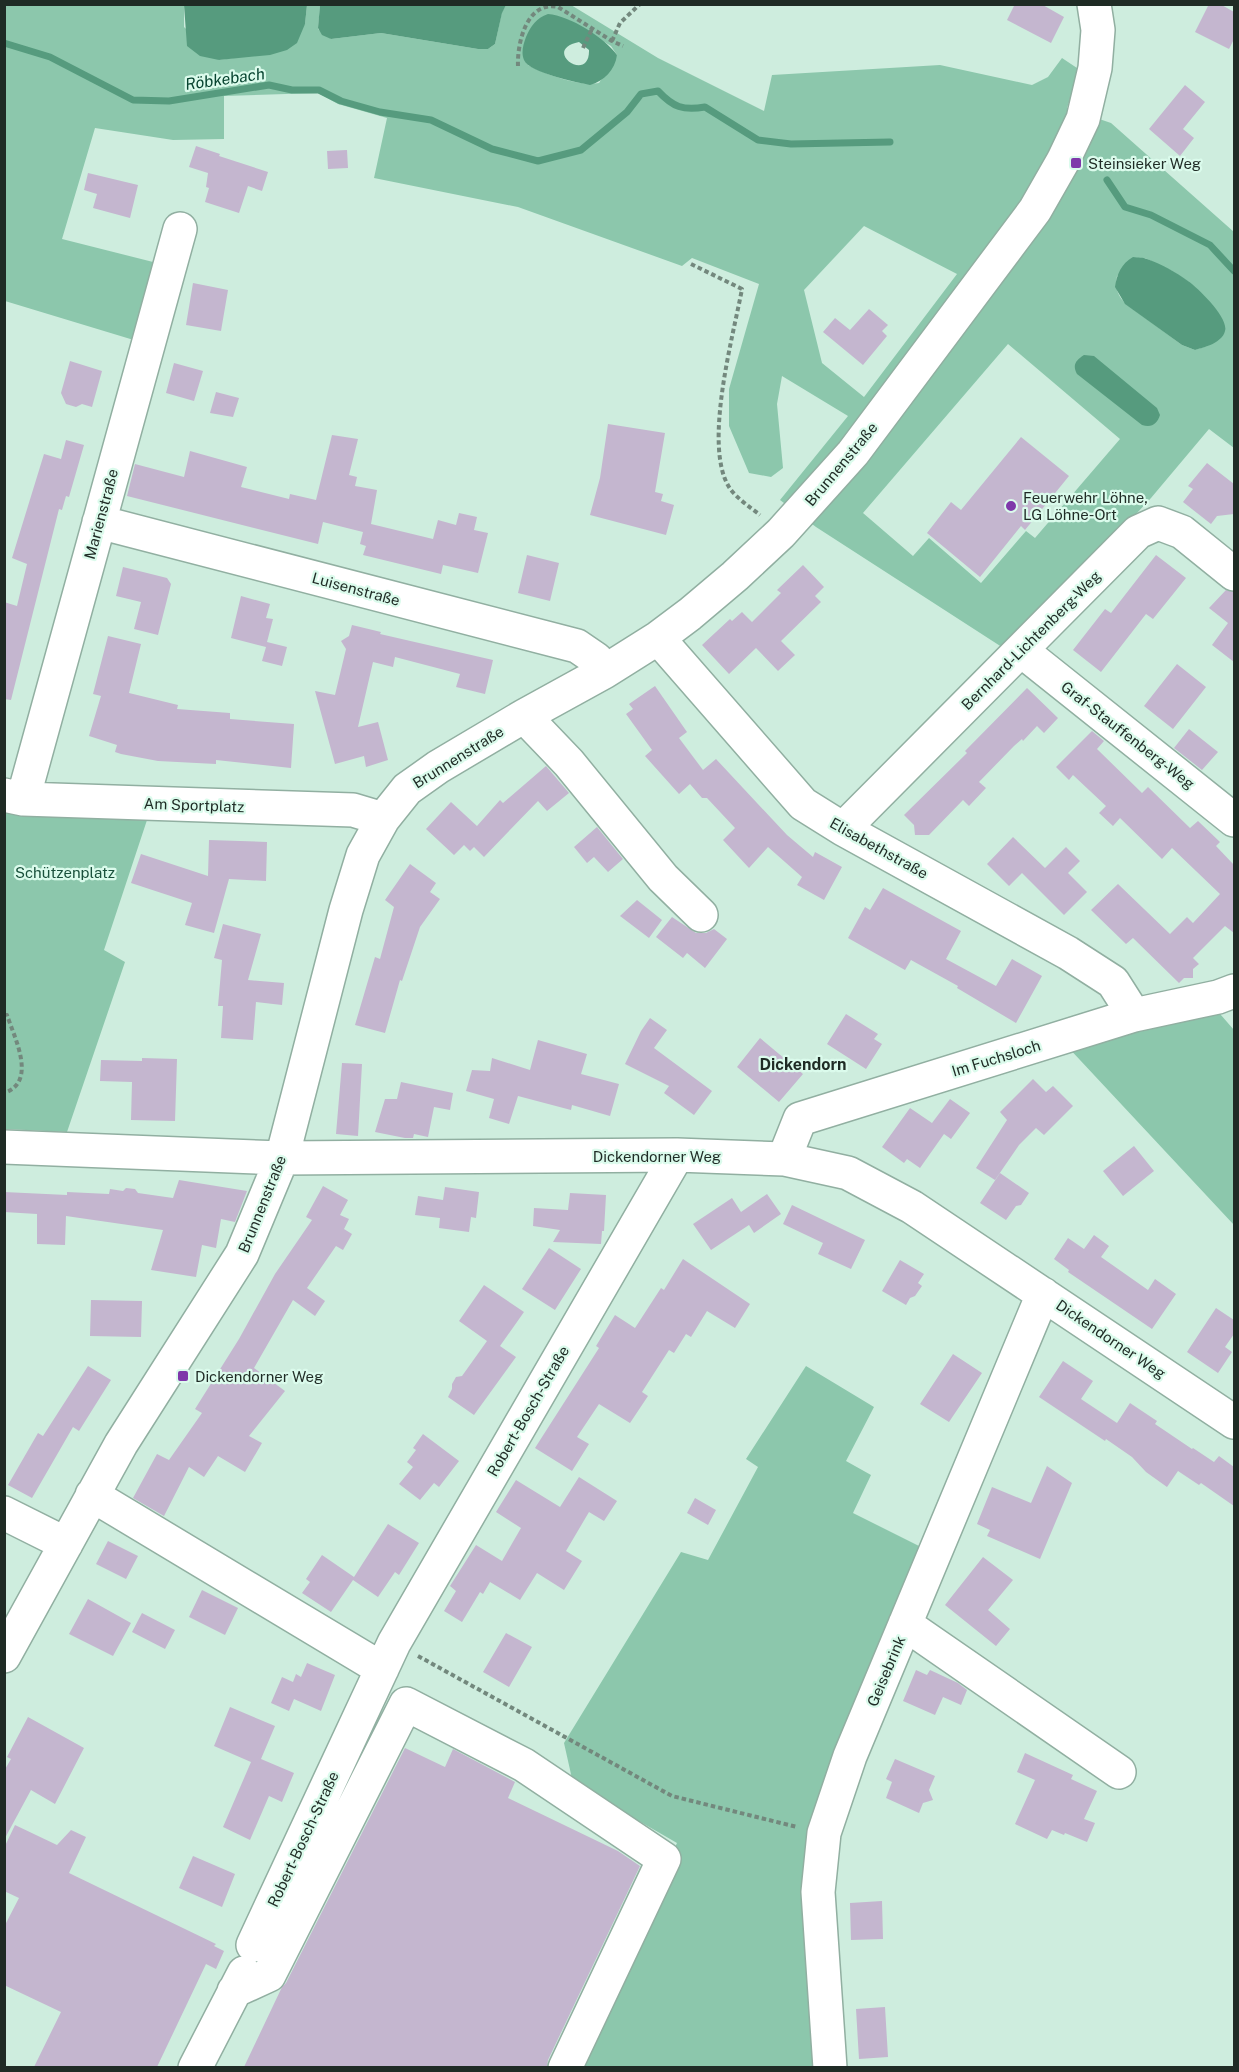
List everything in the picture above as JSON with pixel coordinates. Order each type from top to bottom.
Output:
[{"type":"street","name":"Brunnenstraße","points":[[4,1656],[122,1444],[242,1254],[282,1158],[346,910],[363,855],[383,819],[407,789],[438,767],[604,672],[658,638],[735,576],[781,533],[853,453],[1035,210],[1064,161],[1083,119],[1095,68],[1098,30],[1094,4]]},
{"type":"street","name":"Marienstraße","points":[[14,797],[99,522],[180,229]]},
{"type":"street","name":"Luisenstraße","points":[[99,522],[577,646],[596,659],[604,672]]},
{"type":"street","name":"Bernhard-Lichtenberg-Weg","points":[[843,829],[1138,532],[1158,523],[1182,532],[1234,574]]},
{"type":"street","name":"Elisabethstraße","points":[[658,638],[803,804],[843,829],[1068,953],[1113,982],[1134,1015]]},
{"type":"street","name":"Graf-Stauffenberg-Weg","points":[[1022,651],[1234,820]]},
{"type":"street","points":[[524,716],[569,764],[663,878],[701,915]]},
{"type":"street","name":"Am Sportplatz","points":[[14,797],[353,810],[383,819]]},
{"type":"street","name":"Im Fuchsloch","points":[[784,1159],[800,1119],[1134,1015],[1218,998],[1234,991]]},
{"type":"street","name":"Dickendorner Weg","points":[[4,1147],[282,1158],[677,1155],[784,1159],[848,1173],[912,1207],[1234,1422]]},
{"type":"street","name":"Robert-Bosch-Straße","points":[[195,2067],[245,1967],[388,1656],[677,1155]]},
{"type":"street","name":"Geisebrink","points":[[830,2067],[818,1892],[824,1833],[850,1756],[1043,1294]]},
{"type":"street","points":[[92,1495],[388,1656]]},
{"type":"street","points":[[4,1513],[66,1544]]},
{"type":"street","points":[[905,1624],[1119,1772]]},
{"type":"street","points":[[245,1967],[269,1975],[406,1704],[524,1765],[664,1859],[566,2067]]},
{"type":"path","points":[[612,41],[620,23],[640,4]]},
{"type":"path","points":[[518,66],[518,49],[528,21],[536,10],[544,6],[558,7],[591,31],[623,46]]},
{"type":"path","points":[[584,47],[591,31]]},
{"type":"path","points":[[691,264],[742,289],[718,419],[722,471],[730,489],[781,533]]},
{"type":"path","points":[[4,1015],[7,1015],[21,1059],[21,1077],[13,1090],[4,1093]]},
{"type":"path","points":[[388,1656],[672,1796],[824,1833]]},
{"type":"green space","points":[[4,5],[184,5],[184,27],[219,60],[241,57],[305,24],[307,5],[320,5],[318,29],[331,39],[381,33],[488,49],[495,44],[502,12],[506,5],[571,5],[658,58],[764,111],[772,75],[940,65],[1032,85],[1048,77],[1062,58],[1080,70],[1067,108],[1111,123],[1234,232],[1234,448],[1209,429],[1151,498],[1008,651],[816,527],[780,500],[848,416],[782,376],[777,404],[783,468],[771,477],[749,473],[729,426],[729,389],[759,284],[692,258],[682,266],[518,207],[374,178],[387,118],[338,104],[318,93],[224,96],[224,139],[173,140],[95,128],[62,239],[157,263],[137,341],[5,301]],"holes":[[[569,20],[611,46],[617,55],[599,83],[591,84],[553,76],[528,65]],[[864,226],[957,274],[864,397],[822,363],[804,290]],[[1145,258],[1189,282],[1207,346],[1195,350],[1182,345],[1126,304],[1117,291],[1117,276]],[[1008,344],[1120,439],[1035,538],[1026,531],[981,583],[929,538],[913,556],[863,513]]]},
{"type":"green space","name":"Schützenplatz","points":[[5,805],[148,817],[104,950],[125,962],[67,1132],[5,1129]]},
{"type":"green space","points":[[1214,1007],[1234,1030],[1234,1225],[1066,1045]]},
{"type":"green space","points":[[806,1366],[874,1407],[846,1461],[871,1475],[853,1513],[929,1551],[812,1838],[816,2067],[570,2067],[677,1843],[573,1783],[564,1743],[681,1552],[708,1560],[758,1467],[746,1459]]},
{"type":"shaded area","points":[[320,4],[506,5],[495,44],[488,49],[478,49],[381,33],[331,39],[322,35],[318,28]]},
{"type":"shaded area","points":[[184,5],[307,5],[305,24],[297,43],[287,50],[270,55],[219,60],[200,56],[187,46]]},
{"type":"shaded area","points":[[548,14],[586,28],[611,48],[617,55],[608,74],[600,81],[590,85],[554,76],[528,65],[523,55],[525,40],[534,23]],"holes":[[[579,42],[589,50],[587,60],[582,65],[570,62],[564,52],[568,46]]]},
{"type":"shaded area","points":[[1133,257],[1145,258],[1163,266],[1199,290],[1218,312],[1225,325],[1225,331],[1220,339],[1195,350],[1182,345],[1125,304],[1115,287],[1120,270]]},
{"type":"shaded area","points":[[1084,355],[1094,356],[1157,408],[1160,415],[1156,423],[1151,426],[1142,425],[1077,374],[1076,363]]},
{"type":"building","points":[[1015,4],[1041,4],[1064,17],[1051,43],[1007,20]]},
{"type":"building","points":[[1209,4],[1220,4],[1234,12],[1234,39],[1229,49],[1195,32]]},
{"type":"building","points":[[1185,85],[1205,102],[1183,129],[1194,138],[1180,156],[1149,129]]},
{"type":"building","points":[[196,146],[268,172],[262,191],[248,186],[239,213],[205,202],[209,188],[206,187],[208,173],[189,167]]},
{"type":"building","points":[[347,150],[348,168],[328,169],[327,151]]},
{"type":"building","points":[[88,173],[138,185],[130,218],[93,208],[97,194],[84,190]]},
{"type":"building","points":[[193,283],[228,290],[221,331],[186,325]]},
{"type":"building","points":[[869,309],[888,325],[882,331],[887,336],[863,365],[823,332],[835,318],[850,330]]},
{"type":"building","points":[[70,361],[102,371],[92,407],[82,404],[76,407],[66,404],[61,393]]},
{"type":"building","points":[[174,363],[203,371],[194,401],[166,393]]},
{"type":"building","points":[[216,392],[239,398],[233,417],[210,413]]},
{"type":"building","points":[[608,424],[665,433],[655,492],[663,494],[661,501],[674,505],[666,535],[590,515],[600,478]]},
{"type":"building","points":[[332,435],[358,439],[349,475],[357,477],[355,486],[377,490],[371,524],[433,539],[438,520],[456,525],[459,513],[477,517],[474,530],[488,533],[478,573],[443,565],[441,574],[363,555],[366,546],[360,544],[363,532],[323,522],[318,544],[127,496],[135,464],[184,477],[190,451],[247,467],[241,487],[289,499],[290,494],[316,500]]},
{"type":"building","name":"Feuerwehr Löhne, LG Löhne-Ort","points":[[1021,437],[1069,476],[1025,530],[1021,526],[980,577],[927,533],[951,502],[961,510]]},
{"type":"building","points":[[66,440],[84,445],[69,497],[66,496],[62,510],[59,509],[11,700],[4,699],[4,602],[17,606],[27,564],[12,558],[44,454],[61,459]]},
{"type":"building","points":[[1207,463],[1234,484],[1234,514],[1217,516],[1211,524],[1183,502],[1193,489],[1188,486]]},
{"type":"building","points":[[527,555],[559,563],[550,601],[518,593]]},
{"type":"building","points":[[1156,555],[1186,578],[1153,619],[1146,614],[1101,672],[1073,650],[1105,609],[1111,613]]},
{"type":"building","points":[[803,565],[824,587],[815,596],[821,602],[781,641],[795,655],[778,671],[756,648],[729,674],[702,645],[730,619],[732,621],[742,612],[752,622],[781,593],[777,590]]},
{"type":"building","points":[[123,567],[167,578],[171,584],[158,635],[134,629],[141,602],[116,596]]},
{"type":"building","points":[[1226,590],[1234,592],[1234,662],[1212,645],[1228,623],[1209,608]]},
{"type":"building","points":[[241,596],[270,604],[266,618],[273,619],[267,642],[287,647],[282,666],[262,661],[266,647],[231,638]]},
{"type":"building","points":[[352,625],[381,632],[380,634],[493,660],[485,694],[456,687],[460,674],[395,657],[393,667],[373,662],[358,727],[378,722],[388,760],[366,767],[364,756],[335,764],[315,691],[335,695],[346,649],[341,641],[349,636]]},
{"type":"building","points":[[108,636],[141,644],[129,693],[178,705],[177,709],[230,713],[230,719],[294,724],[291,768],[216,760],[216,764],[158,761],[115,752],[117,745],[89,736],[101,696],[93,694]]},
{"type":"building","points":[[1177,664],[1206,687],[1173,729],[1144,706]]},
{"type":"building","points":[[655,686],[687,732],[679,738],[703,770],[716,759],[787,835],[813,857],[815,852],[842,867],[824,900],[797,885],[802,877],[768,847],[749,868],[723,840],[735,828],[707,798],[702,798],[690,784],[679,794],[645,756],[652,750],[626,714],[633,709],[629,704]]},
{"type":"building","points":[[1027,688],[1058,718],[1044,733],[1037,726],[1023,741],[1022,739],[1014,746],[979,782],[986,788],[969,806],[963,800],[929,835],[915,835],[914,825],[904,815],[967,753],[965,751]]},
{"type":"building","points":[[1189,729],[1218,752],[1202,770],[1174,748]]},
{"type":"building","points":[[1092,731],[1104,741],[1097,749],[1142,793],[1148,787],[1190,828],[1198,821],[1220,842],[1216,846],[1234,865],[1234,933],[1225,926],[1193,958],[1199,964],[1193,969],[1193,978],[1184,978],[1179,983],[1133,938],[1126,944],[1091,910],[1118,884],[1170,934],[1187,917],[1193,923],[1220,894],[1172,848],[1162,859],[1120,818],[1113,826],[1099,813],[1106,806],[1073,775],[1069,780],[1056,767]]},
{"type":"building","points":[[546,766],[569,793],[547,811],[538,801],[484,857],[474,847],[470,851],[464,845],[454,855],[426,829],[451,802],[477,826],[500,800],[503,803]]},
{"type":"building","points":[[597,827],[623,859],[608,872],[594,857],[587,863],[574,847]]},
{"type":"building","points":[[1013,837],[1045,868],[1066,847],[1080,861],[1068,873],[1087,892],[1064,915],[1022,873],[1009,886],[987,864]]},
{"type":"building","points":[[209,840],[267,842],[266,881],[229,879],[214,933],[185,925],[192,903],[131,883],[141,854],[208,876]]},
{"type":"building","points":[[410,864],[436,883],[430,892],[440,899],[420,927],[402,981],[400,980],[385,1033],[355,1025],[375,957],[380,959],[394,907],[385,900]]},
{"type":"building","points":[[883,888],[961,931],[946,959],[996,986],[1012,959],[1042,976],[1016,1023],[957,988],[958,986],[911,960],[905,970],[848,938],[865,907],[870,910]]},
{"type":"building","points":[[637,900],[662,920],[649,938],[620,916]]},
{"type":"building","points":[[672,917],[696,933],[706,933],[714,929],[727,939],[705,968],[687,953],[683,958],[656,937]]},
{"type":"building","points":[[223,924],[261,934],[248,980],[284,983],[282,1005],[256,1002],[253,1040],[221,1038],[223,1006],[218,1006],[222,960],[214,958]]},
{"type":"building","points":[[846,1014],[878,1034],[874,1039],[882,1044],[866,1069],[827,1044]]},
{"type":"building","points":[[650,1018],[667,1030],[654,1048],[712,1091],[694,1115],[664,1093],[669,1086],[625,1064]]},
{"type":"building","points":[[760,1038],[803,1074],[779,1102],[737,1067]]},
{"type":"building","points":[[538,1040],[587,1054],[581,1074],[619,1084],[610,1116],[572,1105],[571,1110],[518,1096],[509,1124],[489,1118],[494,1099],[466,1091],[472,1070],[490,1071],[492,1058],[530,1070]]},
{"type":"building","points":[[142,1058],[177,1059],[175,1121],[131,1120],[132,1082],[100,1081],[101,1060],[142,1061]]},
{"type":"building","points":[[342,1063],[362,1064],[358,1136],[336,1134]]},
{"type":"building","points":[[1033,1079],[1046,1092],[1053,1086],[1073,1106],[1044,1135],[1036,1128],[1019,1145],[995,1180],[976,1168],[1007,1120],[1000,1112]]},
{"type":"building","points":[[401,1082],[453,1093],[450,1110],[434,1107],[428,1137],[414,1134],[413,1138],[405,1138],[375,1132],[385,1099],[397,1099]]},
{"type":"building","points":[[950,1099],[970,1113],[951,1139],[944,1134],[920,1168],[907,1159],[904,1163],[882,1147],[910,1108],[932,1123]]},
{"type":"building","points":[[1134,1146],[1154,1171],[1123,1196],[1103,1171]]},
{"type":"building","points":[[1000,1173],[1029,1193],[1006,1220],[980,1203]]},
{"type":"building","points":[[179,1180],[247,1191],[235,1222],[221,1219],[216,1248],[202,1245],[196,1277],[151,1270],[163,1230],[66,1216],[65,1245],[37,1244],[37,1214],[4,1212],[4,1192],[109,1194],[110,1189],[123,1191],[126,1188],[135,1189],[138,1193],[173,1198]]},
{"type":"building","points":[[323,1186],[348,1200],[340,1215],[349,1219],[344,1229],[352,1234],[343,1250],[336,1246],[307,1288],[325,1301],[315,1316],[293,1300],[254,1368],[285,1391],[249,1436],[262,1443],[245,1472],[218,1456],[204,1477],[189,1467],[164,1516],[133,1498],[157,1454],[169,1460],[202,1413],[195,1409],[239,1339],[275,1274],[312,1220],[306,1217]]},
{"type":"building","points":[[445,1187],[479,1192],[476,1218],[471,1217],[469,1232],[439,1228],[440,1218],[415,1215],[418,1196],[443,1200]]},
{"type":"building","points":[[570,1193],[606,1195],[601,1244],[553,1242],[560,1230],[533,1226],[534,1208],[568,1210]]},
{"type":"building","points":[[767,1194],[781,1214],[754,1233],[749,1225],[711,1250],[693,1224],[732,1198],[741,1212]]},
{"type":"building","points":[[792,1205],[865,1240],[851,1269],[818,1254],[823,1243],[783,1224]]},
{"type":"building","points":[[1094,1235],[1109,1246],[1101,1257],[1148,1290],[1155,1279],[1176,1294],[1152,1329],[1068,1272],[1069,1270],[1054,1259],[1068,1238],[1084,1249]]},
{"type":"building","points":[[549,1248],[581,1269],[555,1310],[522,1289]]},
{"type":"building","points":[[683,1259],[750,1304],[735,1328],[707,1311],[691,1337],[686,1334],[674,1353],[669,1350],[642,1392],[648,1396],[630,1423],[599,1404],[577,1437],[589,1444],[572,1471],[535,1448],[599,1348],[596,1346],[615,1315],[635,1328],[661,1288],[664,1290]]},
{"type":"building","points":[[900,1260],[924,1274],[918,1283],[922,1286],[906,1305],[882,1291]]},
{"type":"building","points":[[484,1285],[524,1312],[500,1346],[516,1357],[474,1415],[448,1397],[456,1377],[462,1376],[487,1341],[459,1321]]},
{"type":"building","points":[[91,1300],[142,1301],[141,1337],[90,1336]]},
{"type":"building","points":[[1216,1308],[1234,1320],[1234,1334],[1225,1347],[1232,1352],[1218,1373],[1187,1352]]},
{"type":"building","points":[[953,1354],[982,1373],[949,1422],[920,1404]]},
{"type":"building","points":[[1063,1361],[1093,1381],[1081,1399],[1117,1423],[1130,1403],[1157,1421],[1155,1424],[1192,1449],[1214,1462],[1219,1456],[1234,1467],[1234,1506],[1201,1483],[1199,1485],[1178,1471],[1167,1487],[1146,1472],[1132,1457],[1039,1397]]},
{"type":"building","points":[[88,1366],[111,1380],[79,1431],[73,1427],[32,1498],[8,1485],[38,1433],[43,1436]]},
{"type":"building","points":[[423,1434],[459,1461],[439,1487],[434,1483],[420,1500],[399,1484],[413,1467],[407,1462],[416,1450],[413,1448]]},
{"type":"building","points":[[1047,1466],[1072,1483],[1040,1559],[987,1536],[990,1530],[977,1524],[992,1487],[1031,1503]]},
{"type":"building","points":[[579,1477],[617,1501],[604,1521],[589,1512],[566,1551],[582,1561],[564,1590],[537,1573],[520,1600],[490,1582],[483,1594],[480,1592],[462,1622],[444,1611],[456,1591],[450,1586],[476,1545],[502,1561],[521,1528],[496,1512],[516,1480],[560,1507]]},
{"type":"building","points":[[695,1498],[716,1510],[708,1525],[687,1513]]},
{"type":"building","points":[[388,1524],[419,1543],[399,1575],[395,1572],[378,1597],[353,1580],[331,1612],[302,1593],[310,1582],[306,1579],[322,1555],[354,1577]]},
{"type":"building","points":[[108,1541],[138,1556],[126,1579],[96,1564]]},
{"type":"building","points":[[983,1557],[1013,1580],[988,1610],[1010,1629],[996,1646],[945,1605]]},
{"type":"building","points":[[202,1590],[238,1608],[225,1635],[189,1617]]},
{"type":"building","points":[[88,1599],[131,1623],[113,1656],[69,1634]]},
{"type":"building","points":[[142,1613],[175,1630],[165,1649],[132,1632]]},
{"type":"building","points":[[506,1633],[532,1647],[509,1687],[483,1672]]},
{"type":"building","points":[[307,1663],[335,1675],[321,1711],[294,1699],[289,1711],[271,1703],[282,1677],[293,1682],[296,1674],[301,1677]]},
{"type":"building","points":[[916,1670],[927,1675],[930,1670],[958,1683],[967,1690],[961,1705],[943,1697],[935,1715],[903,1701]]},
{"type":"building","points":[[230,1707],[275,1726],[261,1759],[294,1773],[282,1802],[269,1796],[250,1840],[223,1827],[251,1762],[214,1746]]},
{"type":"building","points":[[28,1717],[84,1748],[55,1804],[31,1790],[4,1840],[4,1771],[11,1759],[7,1757]]},
{"type":"building","points":[[405,1748],[445,1767],[453,1749],[515,1782],[508,1798],[618,1851],[640,1866],[548,2060],[547,2067],[244,2067],[282,1987]]},
{"type":"building","points":[[1025,1753],[1073,1775],[1071,1779],[1097,1791],[1084,1819],[1095,1823],[1087,1842],[1052,1830],[1047,1839],[1015,1824],[1035,1780],[1017,1772]]},
{"type":"building","points":[[895,1759],[935,1776],[929,1790],[933,1800],[923,1803],[919,1813],[886,1798],[892,1782],[886,1779]]},
{"type":"building","points":[[15,1825],[57,1845],[71,1830],[86,1837],[69,1873],[216,1944],[214,1946],[224,1951],[216,1969],[206,1964],[157,2067],[34,2067],[61,2012],[4,1985],[4,1927],[19,1898],[4,1891],[4,1848]]},
{"type":"building","points":[[193,1856],[235,1874],[222,1907],[179,1888]]},
{"type":"building","points":[[882,1901],[883,1939],[851,1940],[850,1903]]},
{"type":"building","points":[[885,2007],[888,2057],[859,2059],[856,2009]]},
{"type":"waterway","name":"Röbkebach","points":[[4,43],[50,57],[133,100],[169,101],[269,85],[292,90],[319,90],[341,101],[380,112],[431,120],[492,149],[538,161],[581,150],[627,112],[641,94],[658,91],[669,101],[684,108],[705,107],[758,140],[791,144],[890,142]]},
{"type":"waterway","name":"Röbkebach","points":[[1107,180],[1125,207],[1151,215],[1210,245],[1234,271]]},
{"type":"place","name":"Steinsieker Weg","points":[[1076,163]]},
{"type":"place","name":"Feuerwehr Löhne, LG Löhne-Ort","points":[[1011,506]]},
{"type":"place","name":"Dickendorner Weg","points":[[183,1376]]},
{"type":"district","name":"Dickendorn","points":[[803,1064]]}]
